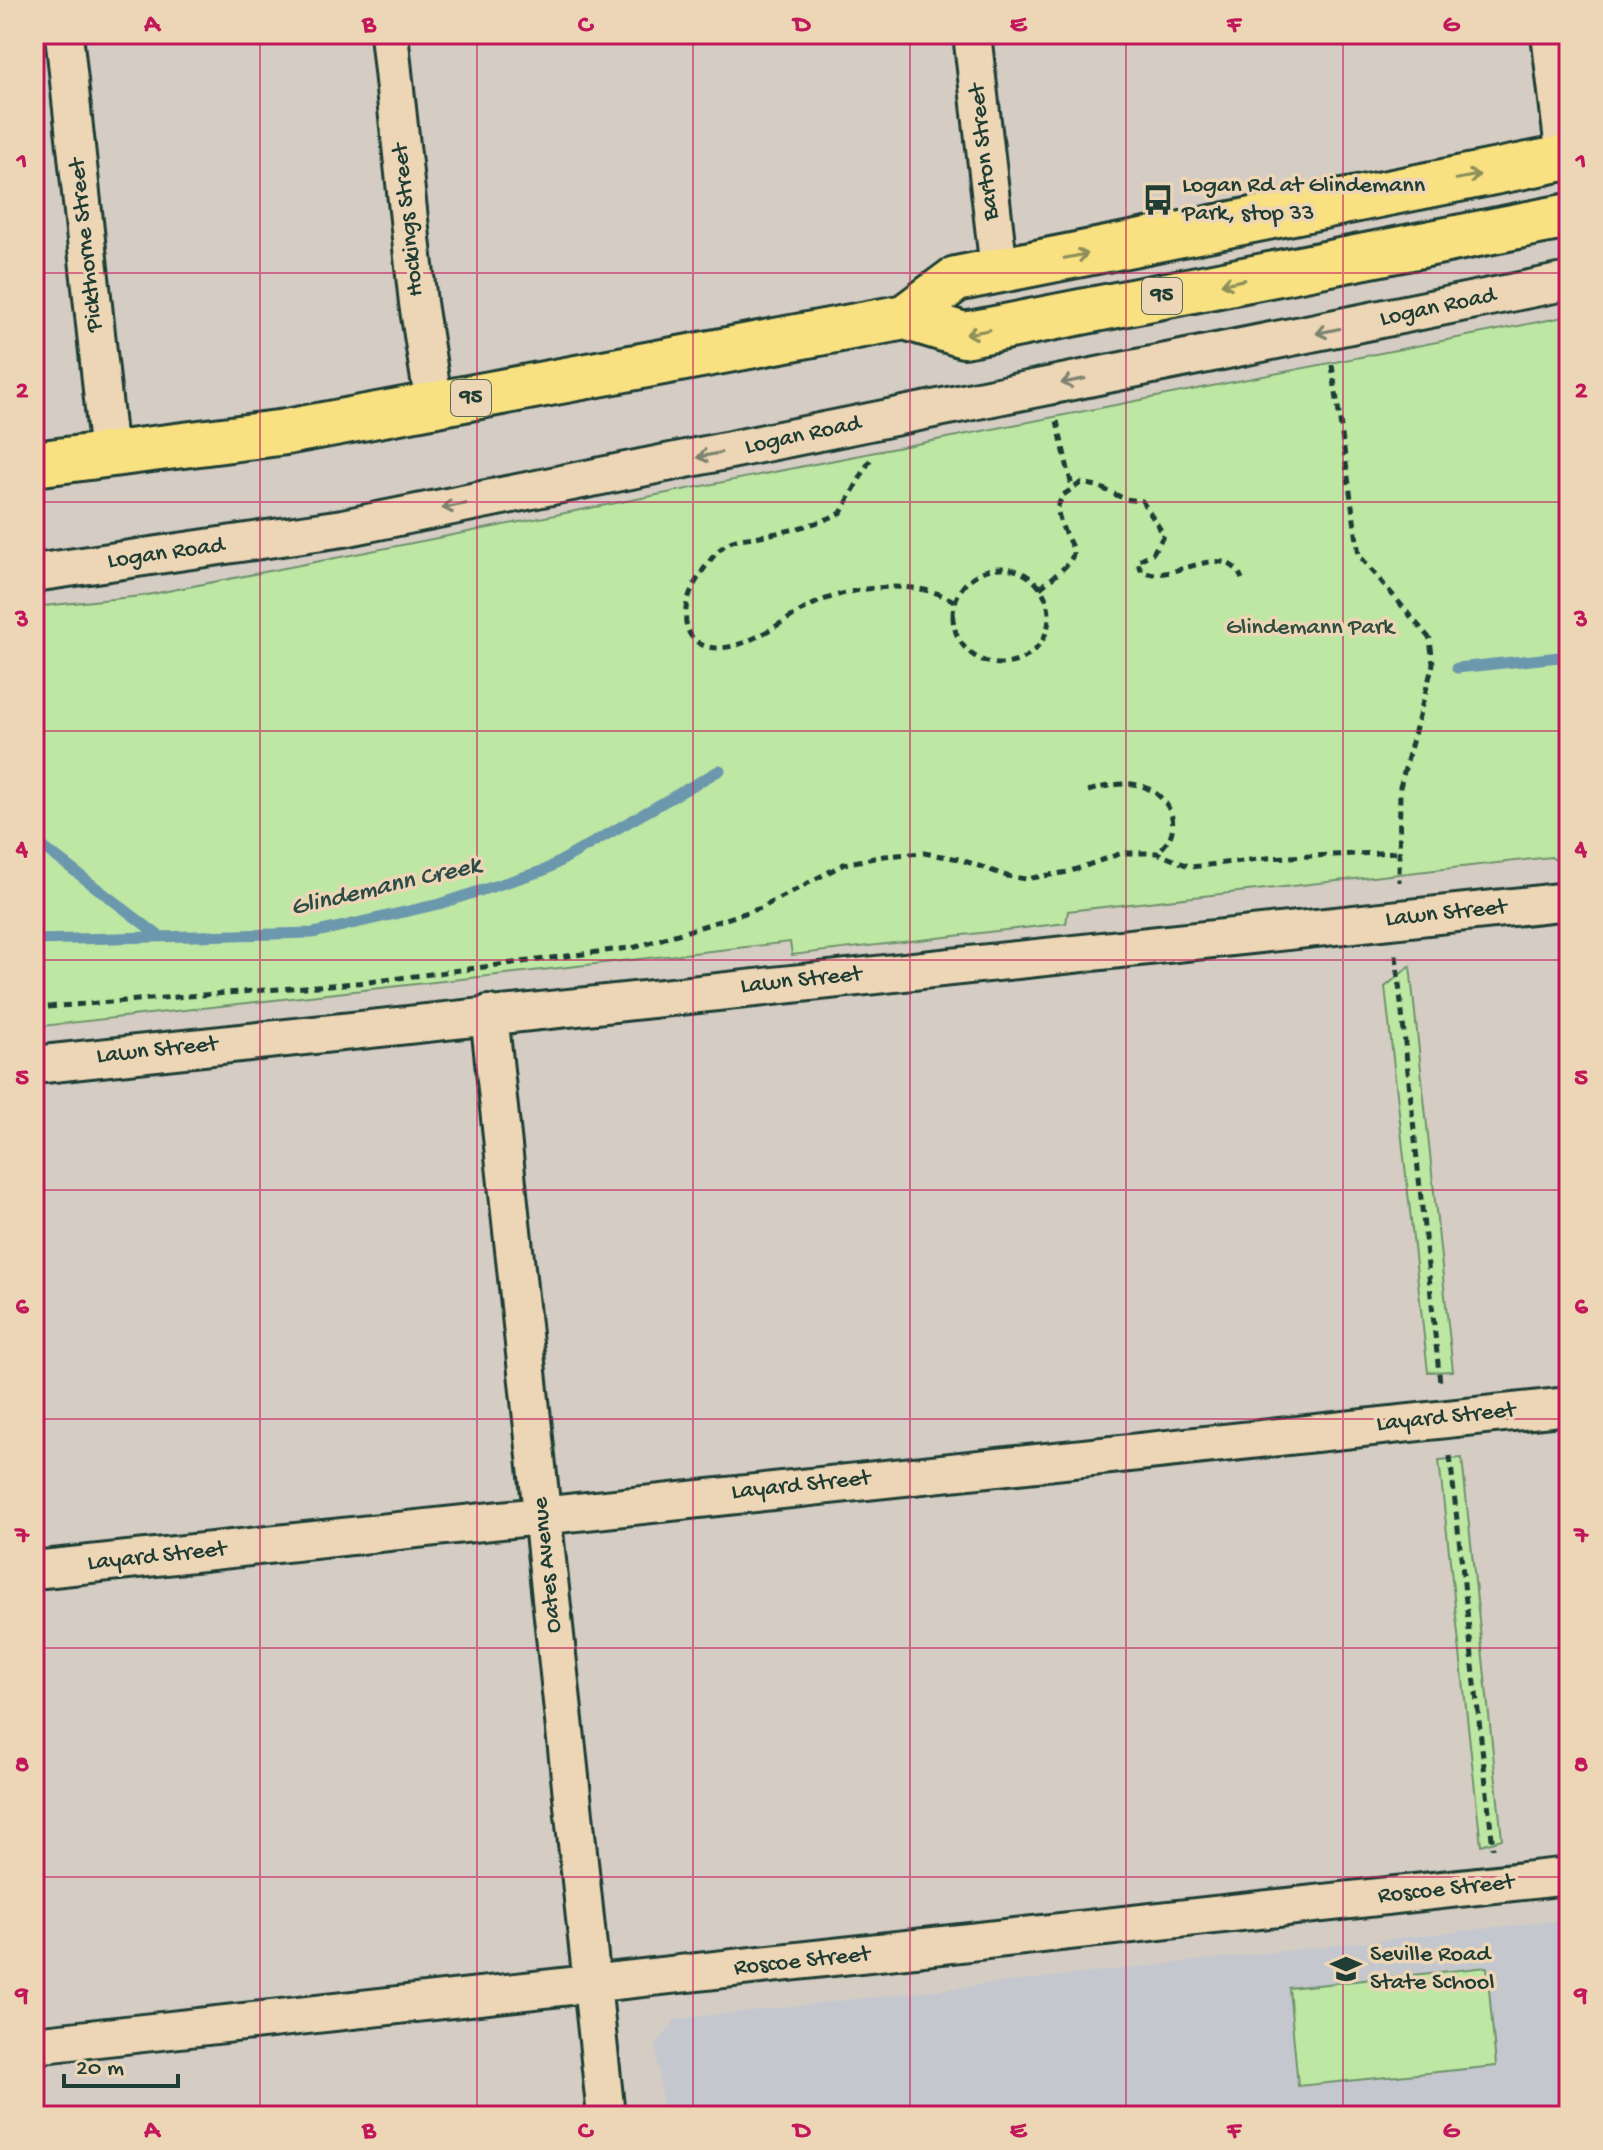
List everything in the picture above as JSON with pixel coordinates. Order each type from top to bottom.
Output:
[{"type":"main road","name":"95","points":[[34,464],[286,432],[905,317],[956,279],[1567,157]]},
{"type":"main road","name":"95","points":[[905,317],[964,335],[1569,216]]},
{"type":"street","name":"Pickthorne Street","points":[[64,34],[109,455]]},
{"type":"street","name":"Hockings Street","points":[[389,34],[418,303],[434,405]]},
{"type":"street","name":"Barton Street","points":[[972,34],[999,270]]},
{"type":"street","points":[[1550,34],[1567,157]]},
{"type":"street","name":"Logan Road","points":[[34,573],[343,528],[1569,281]]},
{"type":"street","name":"Lawn Street","points":[[34,1065],[1569,901]]},
{"type":"street","name":"Oates Avenue","points":[[489,1014],[606,2116]]},
{"type":"street","name":"Layard Street","points":[[34,1570],[543,1513],[1569,1406]]},
{"type":"street","name":"Roscoe Street","points":[[34,2045],[1569,1876]]},
{"type":"path","points":[[1331,357],[1359,555],[1430,639],[1433,664],[1400,787],[1401,873],[1393,919],[1444,1418],[1497,1884]]},
{"type":"path","points":[[1049,386],[1072,487]]},
{"type":"path","points":[[884,420],[867,470],[841,513],[774,533],[729,542],[706,566],[689,596],[685,617],[689,637],[715,648],[731,646],[813,604],[862,590],[924,590],[955,602]]},
{"type":"path","points":[[1040,588],[1065,568],[1073,555],[1074,547],[1057,508],[1072,487],[1089,483],[1147,505],[1164,535],[1153,553],[1137,561],[1142,572],[1162,575],[1215,562],[1228,563],[1239,571],[1242,579]]},
{"type":"path","points":[[987,570],[1022,573],[1040,588],[1048,607],[1047,628],[1038,646],[1011,663],[991,663],[963,647],[954,625],[955,602],[967,582],[987,570]]},
{"type":"path","points":[[1088,791],[1134,784],[1161,798],[1173,815],[1174,827],[1172,837],[1157,853]]},
{"type":"path","points":[[34,1008],[369,982],[636,947],[761,908],[844,864],[884,856],[924,853],[959,859],[1026,879],[1068,872],[1122,853],[1157,853],[1191,867],[1267,858],[1399,852]]},
{"type":"shaded area","points":[[34,244],[45,362],[34,376]]},
{"type":"shaded area","name":"Seville Road State School","points":[[1569,1919],[1569,2116],[663,2116],[656,2045],[676,2019]]},
{"type":"green space","name":"Glindemann Park","points":[[1569,316],[1569,863],[1562,864],[1551,857],[1068,911],[1066,923],[792,955],[790,942],[34,1027],[34,607],[142,596]]},
{"type":"green space","points":[[1410,966],[1453,1371],[1428,1372],[1385,987]]},
{"type":"green space","points":[[1462,1458],[1502,1839],[1481,1845],[1439,1460]]},
{"type":"green space","points":[[1487,1967],[1496,2066],[1298,2086],[1289,1988]]},
{"type":"waterway","name":"Glindemann Creek","points":[[1457,668],[1569,656]]},
{"type":"waterway","name":"Glindemann Creek","points":[[34,940],[313,933],[439,904],[545,870],[720,770]]},
{"type":"waterway","points":[[34,840],[158,935]]},
{"type":"place","name":"Logan Rd at Glindemann Park, stop 33","points":[[1158,200]]},
{"type":"place","name":"Seville Road State School","points":[[1346,1969]]}]
